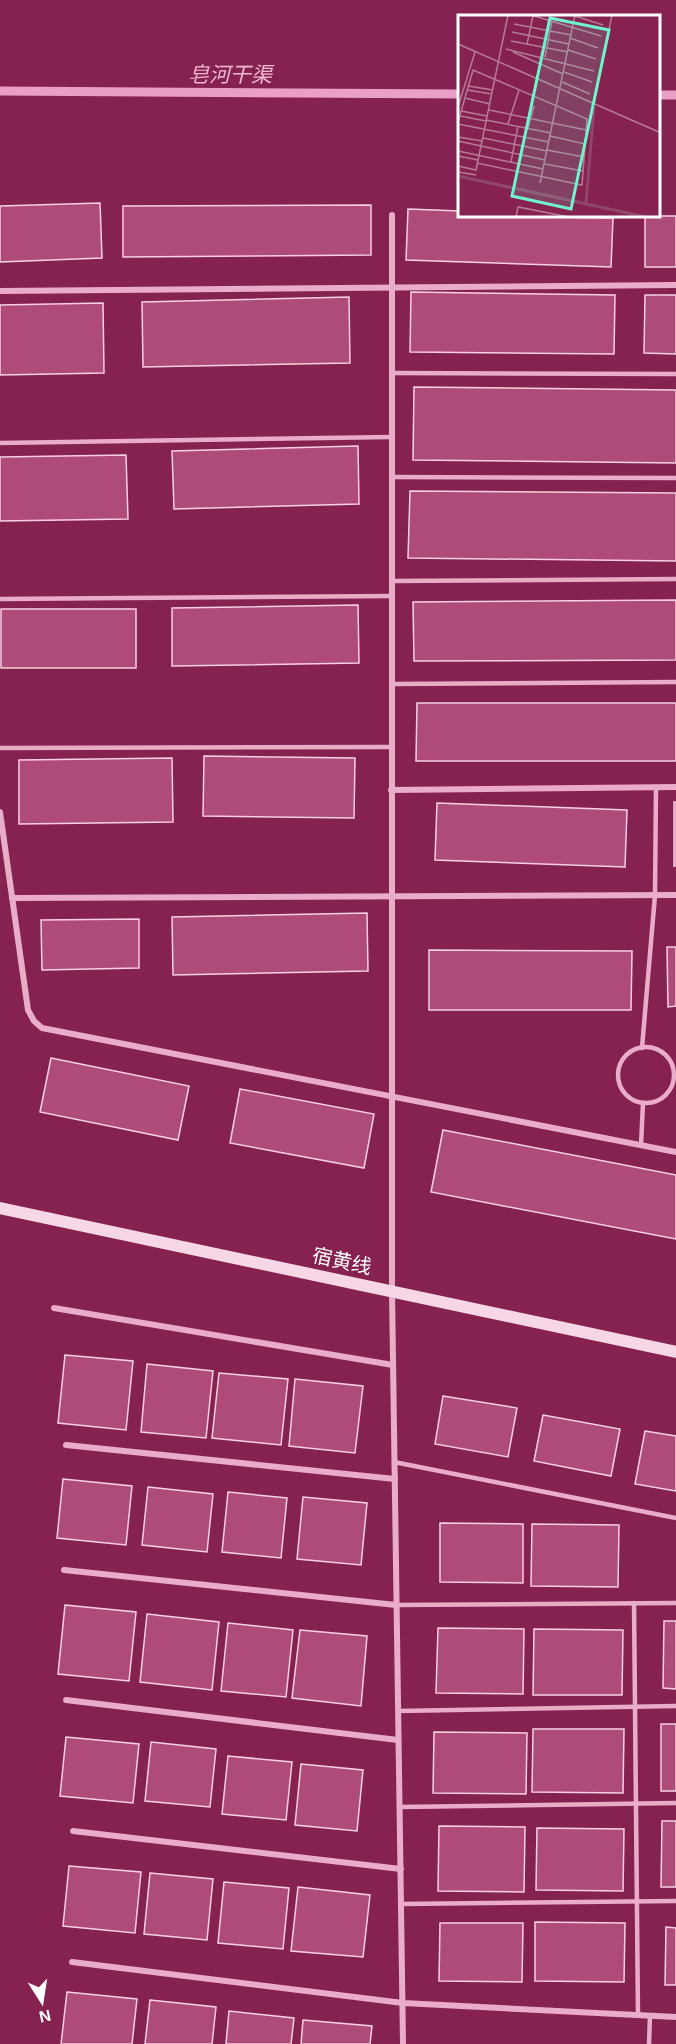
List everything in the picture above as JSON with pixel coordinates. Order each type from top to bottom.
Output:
[{"type":"main road","name":"宿黄线","points":[[0,1208],[676,1352]]},
{"type":"street","points":[[392,215],[392,1291],[403,2044]]},
{"type":"street","points":[[0,291],[676,285]]},
{"type":"street","points":[[392,790],[676,788]]},
{"type":"street","points":[[0,812],[28,1010],[34,1021],[42,1028],[676,1152]]},
{"type":"street","points":[[12,898],[676,895]]},
{"type":"street","points":[[54,1308],[393,1365]]},
{"type":"street","points":[[66,1444],[394,1479]]},
{"type":"street","points":[[64,1570],[396,1605]]},
{"type":"street","points":[[66,1700],[398,1740]]},
{"type":"street","points":[[73,1831],[401,1869]]},
{"type":"street","points":[[72,1962],[403,2003],[676,2017]]},
{"type":"lane","points":[[392,373],[676,374]]},
{"type":"lane","points":[[0,443],[392,437]]},
{"type":"lane","points":[[392,477],[676,478]]},
{"type":"lane","points":[[392,581],[676,579]]},
{"type":"lane","points":[[0,599],[392,596]]},
{"type":"lane","points":[[392,684],[676,682]]},
{"type":"lane","points":[[0,748],[392,747]]},
{"type":"lane","points":[[642,1048],[655,895],[656,788]]},
{"type":"lane","points":[[652,1048],[668,1058],[673,1066],[674,1075],[668,1093],[660,1099],[643,1103],[634,1101],[621,1088],[618,1071],[626,1055],[634,1050],[652,1048]]},
{"type":"lane","points":[[641,1145],[643,1103]]},
{"type":"lane","points":[[394,1462],[676,1518]]},
{"type":"lane","points":[[634,1603],[638,2015]]},
{"type":"lane","points":[[396,1605],[676,1603]]},
{"type":"lane","points":[[398,1712],[676,1706]]},
{"type":"lane","points":[[400,1807],[676,1803]]},
{"type":"lane","points":[[401,1904],[676,1901]]},
{"type":"lane","points":[[649,2044],[650,2016]]},
{"type":"building","points":[[100,203],[102,258],[0,262],[0,206]]},
{"type":"building","points":[[371,205],[371,255],[123,257],[123,206]]},
{"type":"building","points":[[408,209],[458,211],[458,218],[613,218],[611,267],[406,260]]},
{"type":"building","points":[[676,216],[676,267],[645,267],[645,218]]},
{"type":"building","points":[[411,292],[615,295],[614,354],[410,352]]},
{"type":"building","points":[[645,295],[676,295],[676,354],[644,353]]},
{"type":"building","points":[[349,297],[350,363],[143,367],[142,302]]},
{"type":"building","points":[[103,303],[104,373],[0,375],[0,305]]},
{"type":"building","points":[[414,387],[676,390],[676,463],[413,460]]},
{"type":"building","points":[[358,446],[359,504],[174,509],[172,451]]},
{"type":"building","points":[[126,455],[128,519],[0,521],[0,457]]},
{"type":"building","points":[[410,491],[676,493],[676,561],[408,558]]},
{"type":"building","points":[[676,600],[676,660],[414,661],[413,602]]},
{"type":"building","points":[[358,605],[359,663],[172,666],[172,608]]},
{"type":"building","points":[[1,609],[136,609],[136,668],[1,668]]},
{"type":"building","points":[[417,703],[676,703],[676,761],[416,761]]},
{"type":"building","points":[[204,756],[355,758],[354,818],[203,816]]},
{"type":"building","points":[[172,758],[173,822],[19,824],[19,760]]},
{"type":"building","points":[[674,802],[676,802],[676,866],[674,866]]},
{"type":"building","points":[[437,803],[627,810],[625,867],[435,860]]},
{"type":"building","points":[[367,913],[368,971],[173,975],[172,917]]},
{"type":"building","points":[[139,919],[139,968],[42,970],[41,920]]},
{"type":"building","points":[[667,947],[676,947],[676,1006],[668,1007]]},
{"type":"building","points":[[429,950],[632,951],[631,1010],[429,1010]]},
{"type":"building","points":[[51,1058],[189,1086],[178,1140],[40,1112]]},
{"type":"building","points":[[240,1089],[374,1114],[364,1168],[230,1143]]},
{"type":"building","points":[[443,1130],[676,1175],[676,1239],[431,1192]]},
{"type":"building","points":[[65,1355],[133,1361],[126,1430],[58,1423]]},
{"type":"building","points":[[147,1364],[213,1371],[206,1438],[141,1432]]},
{"type":"building","points":[[219,1373],[288,1379],[281,1445],[212,1438]]},
{"type":"building","points":[[295,1379],[363,1386],[355,1453],[289,1446]]},
{"type":"building","points":[[443,1396],[517,1408],[508,1457],[435,1444]]},
{"type":"building","points":[[543,1415],[620,1429],[611,1476],[534,1461]]},
{"type":"building","points":[[645,1431],[676,1436],[676,1491],[635,1484]]},
{"type":"building","points":[[63,1479],[132,1486],[126,1545],[57,1538]]},
{"type":"building","points":[[148,1487],[213,1494],[207,1552],[142,1545]]},
{"type":"building","points":[[228,1492],[287,1498],[281,1558],[222,1552]]},
{"type":"building","points":[[303,1497],[367,1503],[361,1565],[297,1559]]},
{"type":"building","points":[[440,1523],[523,1524],[523,1583],[440,1582]]},
{"type":"building","points":[[532,1524],[619,1525],[618,1587],[531,1586]]},
{"type":"building","points":[[65,1605],[136,1612],[129,1681],[58,1674]]},
{"type":"building","points":[[147,1614],[219,1622],[212,1690],[140,1682]]},
{"type":"building","points":[[664,1621],[676,1621],[676,1689],[663,1688]]},
{"type":"building","points":[[228,1623],[293,1630],[286,1697],[221,1691]]},
{"type":"building","points":[[438,1628],[524,1629],[523,1694],[436,1693]]},
{"type":"building","points":[[534,1629],[623,1630],[622,1695],[533,1695]]},
{"type":"building","points":[[300,1630],[367,1636],[361,1706],[292,1698]]},
{"type":"building","points":[[661,1724],[676,1724],[676,1791],[661,1791]]},
{"type":"building","points":[[533,1729],[624,1729],[623,1793],[532,1792]]},
{"type":"building","points":[[434,1732],[527,1733],[526,1794],[433,1793]]},
{"type":"building","points":[[66,1737],[139,1744],[133,1803],[60,1796]]},
{"type":"building","points":[[151,1742],[216,1749],[210,1807],[145,1801]]},
{"type":"building","points":[[228,1756],[292,1762],[286,1820],[222,1814]]},
{"type":"building","points":[[301,1764],[363,1770],[357,1831],[295,1825]]},
{"type":"building","points":[[662,1821],[676,1821],[676,1887],[661,1887]]},
{"type":"building","points":[[439,1826],[525,1827],[524,1892],[438,1891]]},
{"type":"building","points":[[537,1828],[624,1829],[623,1891],[536,1890]]},
{"type":"building","points":[[69,1866],[141,1872],[135,1933],[63,1926]]},
{"type":"building","points":[[150,1873],[213,1879],[207,1940],[144,1934]]},
{"type":"building","points":[[224,1882],[289,1888],[283,1949],[218,1943]]},
{"type":"building","points":[[298,1887],[370,1895],[363,1957],[291,1951]]},
{"type":"building","points":[[535,1922],[625,1923],[624,1982],[535,1981]]},
{"type":"building","points":[[440,1923],[523,1923],[522,1982],[439,1981]]},
{"type":"building","points":[[666,1927],[676,1928],[676,1985],[665,1985]]},
{"type":"building","points":[[67,1992],[137,1999],[132,2044],[61,2044]]},
{"type":"building","points":[[150,2000],[216,2007],[212,2044],[145,2044]]},
{"type":"building","points":[[229,2011],[294,2018],[291,2044],[226,2044]]},
{"type":"building","points":[[303,2020],[372,2026],[370,2044],[301,2044]]},
{"type":"waterway","name":"皂河干渠","points":[[0,91],[458,94]]},
{"type":"waterway","name":"皂河干渠","points":[[661,95],[676,95]]}]
